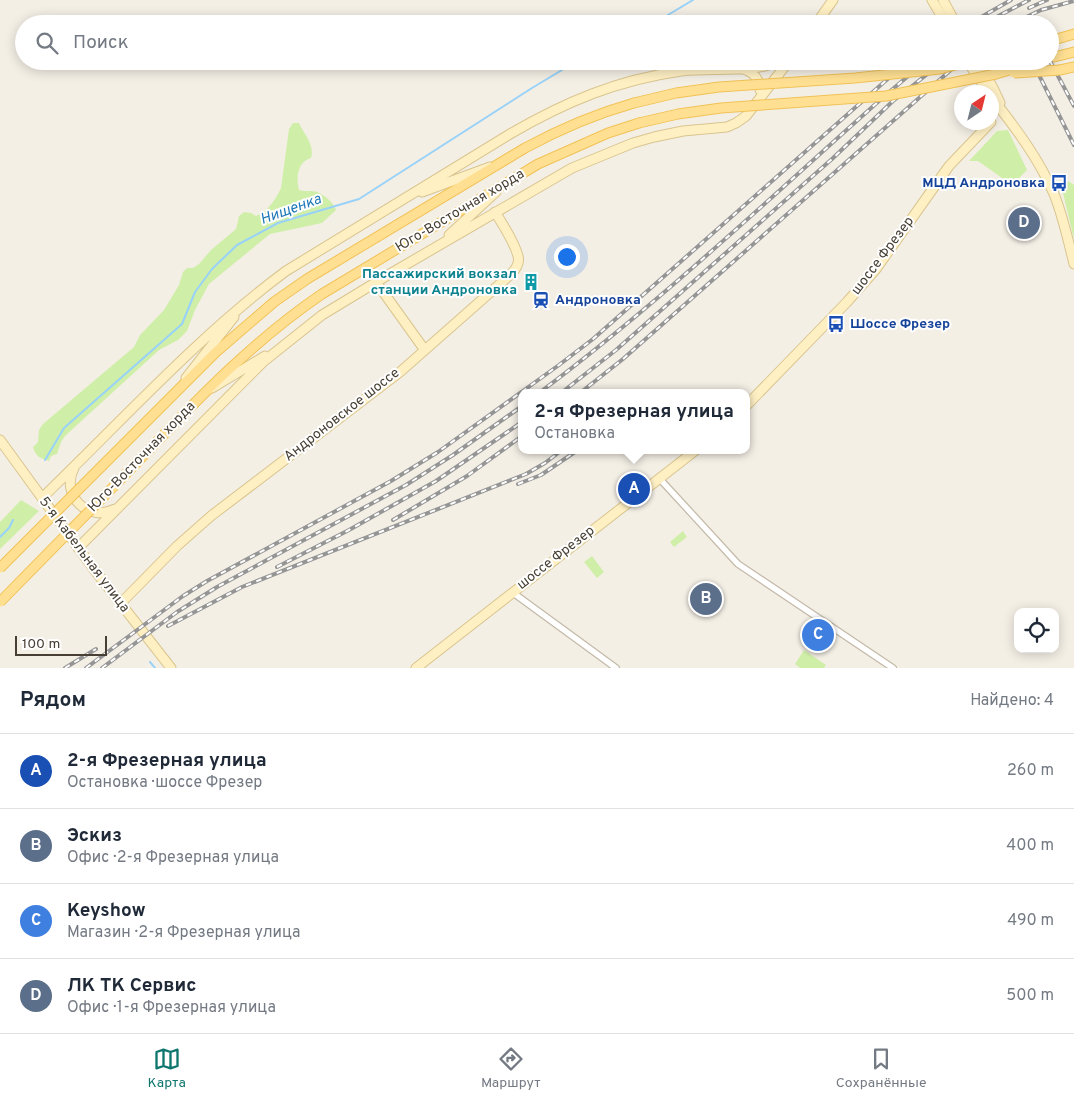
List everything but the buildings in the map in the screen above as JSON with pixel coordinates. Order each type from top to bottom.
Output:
[{"type":"main road","points":[[1059,38],[1074,33]]},
{"type":"main road","points":[[1059,56],[1074,52]]},
{"type":"main road","points":[[996,74],[1060,70],[1074,67]]},
{"type":"main road","name":"Юго-Восточная хорда","points":[[0,568],[216,352],[274,302],[344,256],[561,129],[602,112],[676,93],[719,87],[856,78],[923,70]]},
{"type":"main road","name":"Юго-Восточная хорда","points":[[0,602],[206,392],[256,344],[288,317],[322,294],[538,164],[608,132],[678,114],[721,108],[886,96],[1010,70]]},
{"type":"street","points":[[822,15],[833,0]]},
{"type":"street","points":[[932,0],[941,15]]},
{"type":"street","points":[[943,0],[951,15]]},
{"type":"street","points":[[42,498],[220,324],[286,271],[547,113],[575,100],[624,84],[653,76],[698,70]]},
{"type":"street","points":[[744,70],[751,73],[758,81],[760,91],[757,102]]},
{"type":"street","points":[[78,548],[263,362],[322,315],[495,212],[572,168],[600,155],[654,137],[683,131],[727,127],[736,123],[746,116],[782,70]]},
{"type":"street","points":[[976,70],[994,90],[1002,111]]},
{"type":"street","points":[[979,70],[985,85]]},
{"type":"street","points":[[999,107],[1017,131],[1051,188],[1060,211],[1074,264]]},
{"type":"street","name":"шоссе Фрезер","points":[[999,114],[1002,111]]},
{"type":"street","name":"шоссе Фрезер","points":[[750,402],[847,302],[876,269],[949,166],[983,130]]},
{"type":"street","points":[[403,199],[502,162]]},
{"type":"street","points":[[436,247],[505,184]]},
{"type":"street","name":"Андроновское шоссе","points":[[121,603],[177,546],[211,516],[400,372],[516,269],[519,257],[495,212]]},
{"type":"street","points":[[376,282],[424,349]]},
{"type":"street","points":[[170,398],[248,300]]},
{"type":"street","points":[[206,392],[287,342]]},
{"type":"street","name":"5-я Кабельная улица","points":[[0,440],[78,548],[171,668]]},
{"type":"street","name":"шоссе Фрезер","points":[[416,668],[691,454]]},
{"type":"street","points":[[78,462],[72,470],[70,480],[72,496],[78,504],[87,510],[97,513],[108,512],[121,504]]},
{"type":"street","points":[[659,478],[738,564],[893,668]]},
{"type":"street","points":[[512,592],[616,668]]},
{"type":"green space","points":[[293,123],[299,123],[312,148],[311,158],[306,160],[300,167],[299,190],[320,193],[331,202],[336,210],[322,223],[270,234],[209,284],[195,310],[187,331],[178,340],[159,350],[65,436],[57,454],[51,456],[49,461],[39,457],[33,447],[38,442],[39,430],[43,424],[134,347],[140,335],[164,310],[179,285],[183,272],[187,268],[193,268],[199,264],[211,250],[236,229],[239,216],[244,212],[256,216],[274,201],[281,188],[289,129]]},
{"type":"green space","points":[[1008,130],[1027,170],[1012,185],[978,161],[969,161],[997,131]]},
{"type":"green space","points":[[1068,181],[1074,185],[1074,239],[1062,189]]},
{"type":"green space","points":[[21,500],[39,511],[0,549],[0,522]]},
{"type":"green space","points":[[683,531],[687,537],[674,547],[670,542]]},
{"type":"green space","points":[[592,556],[604,572],[597,578],[584,562]]},
{"type":"green space","points":[[804,650],[826,665],[824,668],[800,668],[795,664]]},
{"type":"waterway","name":"Нищенка","points":[[668,15],[693,0]]},
{"type":"waterway","name":"Нищенка","points":[[45,460],[64,428],[182,324],[195,292],[212,269],[237,245],[278,223],[359,199],[562,70]]},
{"type":"waterway","name":"Нищенка","points":[[0,537],[9,528],[13,520]]},
{"type":"waterway","points":[[150,662],[155,668]]},
{"type":"railway","points":[[985,15],[1011,0]]},
{"type":"railway","points":[[1000,15],[1029,0]]},
{"type":"railway","points":[[1029,8],[1047,0]]},
{"type":"railway","points":[[1031,15],[1041,10],[1074,1]]},
{"type":"railway","points":[[526,389],[593,339],[898,70]]},
{"type":"railway","points":[[544,389],[673,285],[915,70]]},
{"type":"railway","points":[[566,389],[616,350],[832,159],[893,101],[933,70]]},
{"type":"railway","points":[[585,389],[623,359],[951,70]]},
{"type":"railway","points":[[1036,70],[1074,145]]},
{"type":"railway","points":[[1055,70],[1074,106]]},
{"type":"railway","points":[[86,668],[183,596],[207,581],[391,481],[438,452],[518,394]]},
{"type":"railway","points":[[102,668],[177,612],[217,587],[406,485],[453,455],[518,409]]},
{"type":"railway","points":[[277,567],[349,530],[436,481],[518,425]]},
{"type":"railway","points":[[393,520],[467,476],[518,439]]},
{"type":"railway","points":[[168,626],[242,587],[526,474],[557,454]]},
{"type":"railway","points":[[518,484],[541,475],[572,454]]},
{"type":"railway","points":[[65,668],[96,649]]},
{"type":"place","name":"МЦД Андроновка","points":[[1059,183]]},
{"type":"place","name":"ЛК ТК Сервис","points":[[1024,223]]},
{"type":"place","name":"Пассажирский вокзал станции Андроновка","points":[[531,282]]},
{"type":"place","name":"Андроновка","points":[[541,300]]},
{"type":"place","name":"Шоссе Фрезер","points":[[836,324]]},
{"type":"place","name":"2-я Фрезерная улица","points":[[634,489]]},
{"type":"place","name":"Эскиз","points":[[706,599]]},
{"type":"place","name":"Keyshow","points":[[818,635]]}]
